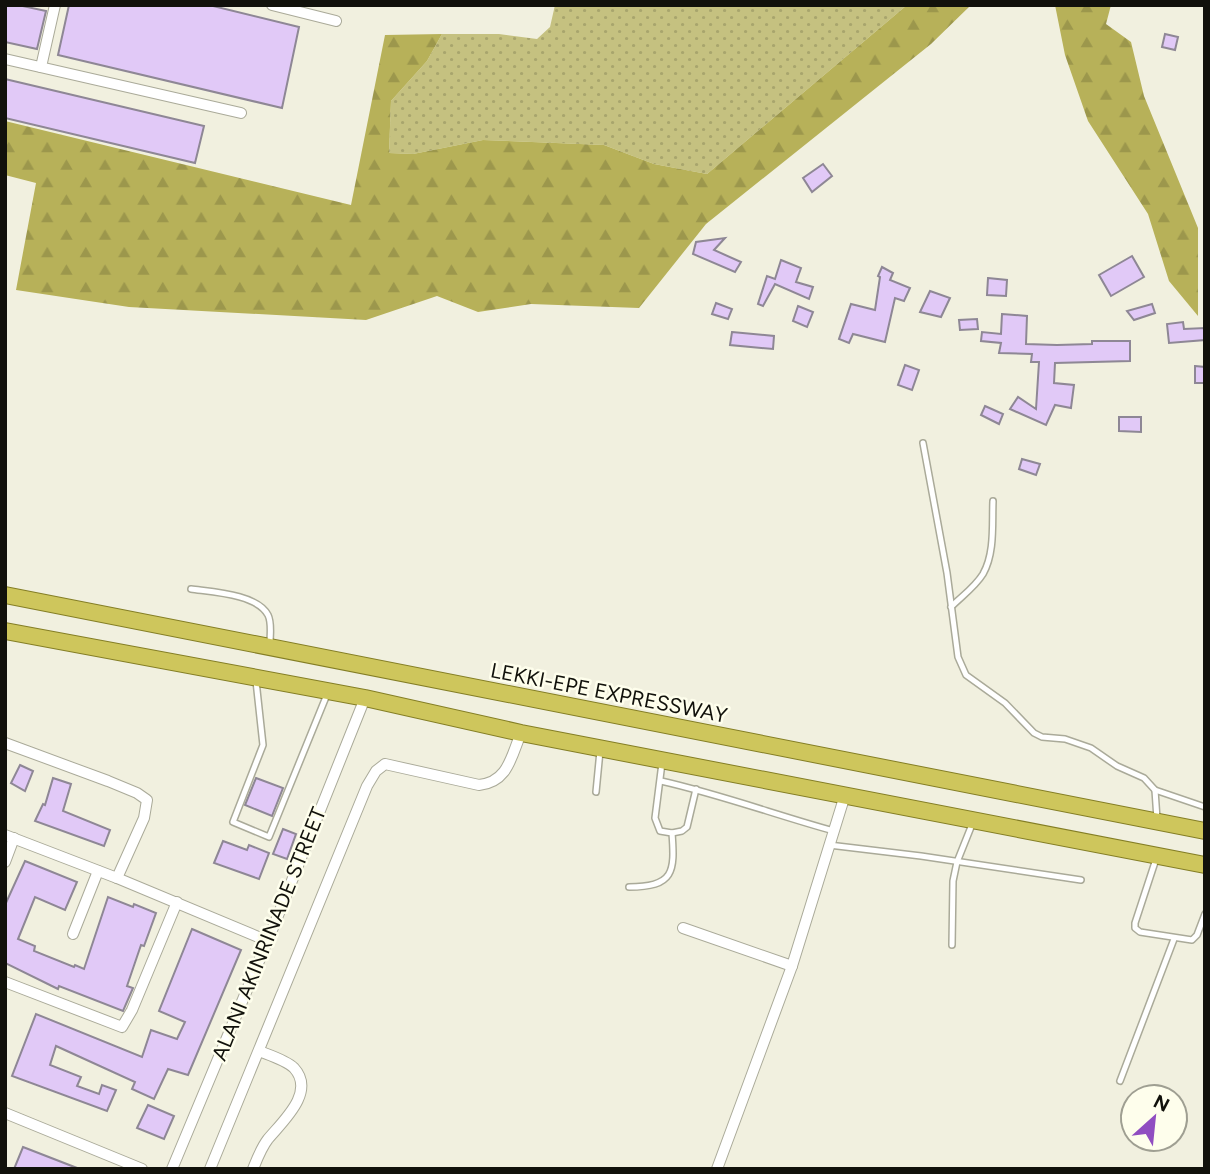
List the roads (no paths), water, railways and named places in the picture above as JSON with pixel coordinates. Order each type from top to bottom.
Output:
[{"type":"highway","name":"LEKKI-EPE EXPRESSWAY","points":[[5,594],[1205,831]]},
{"type":"highway","points":[[5,631],[365,698],[522,733],[1205,865]]},
{"type":"street","points":[[41,67],[55,5]]},
{"type":"street","points":[[272,5],[336,21]]},
{"type":"street","points":[[5,59],[241,113]]},
{"type":"street","name":"ALANI AKINRINADE STREET","points":[[172,1169],[268,941],[365,698]]},
{"type":"street","points":[[210,1169],[376,771],[385,764],[479,785],[491,784],[500,779],[522,733]]},
{"type":"street","points":[[5,743],[108,781],[147,800],[144,818],[117,878]]},
{"type":"street","points":[[717,1169],[792,966],[845,795]]},
{"type":"street","points":[[5,862],[10,836],[268,941]]},
{"type":"street","points":[[73,934],[99,871]]},
{"type":"street","points":[[5,982],[122,1027],[132,1010],[177,902]]},
{"type":"street","points":[[683,928],[792,966]]},
{"type":"street","points":[[253,1169],[266,1141],[297,1102],[302,1089],[302,1080],[292,1065],[259,1051]]},
{"type":"street","points":[[5,1113],[142,1169]]},
{"type":"lane","points":[[923,443],[958,657],[966,675],[1005,703],[1034,733],[1091,748],[1117,766],[1143,778],[1155,790],[1205,807]]},
{"type":"lane","points":[[951,607],[984,573],[990,555],[993,501]]},
{"type":"lane","points":[[191,589],[238,596],[257,603],[267,613],[270,623],[270,648]]},
{"type":"lane","points":[[256,677],[263,745],[233,822],[270,837],[328,691]]},
{"type":"lane","points":[[596,792],[600,748]]},
{"type":"lane","points":[[662,760],[654,818],[660,831],[672,833],[687,827],[696,789]]},
{"type":"lane","points":[[661,781],[834,831]]},
{"type":"lane","points":[[1155,790],[1156,822]]},
{"type":"lane","points":[[952,945],[952,889],[957,862],[974,820]]},
{"type":"lane","points":[[629,887],[649,887],[668,878],[674,861],[672,833]]},
{"type":"lane","points":[[829,845],[1081,880]]},
{"type":"lane","points":[[1157,856],[1135,928],[1140,932],[1192,940],[1197,935],[1205,914]]},
{"type":"lane","points":[[1120,1081],[1174,939]]}]
